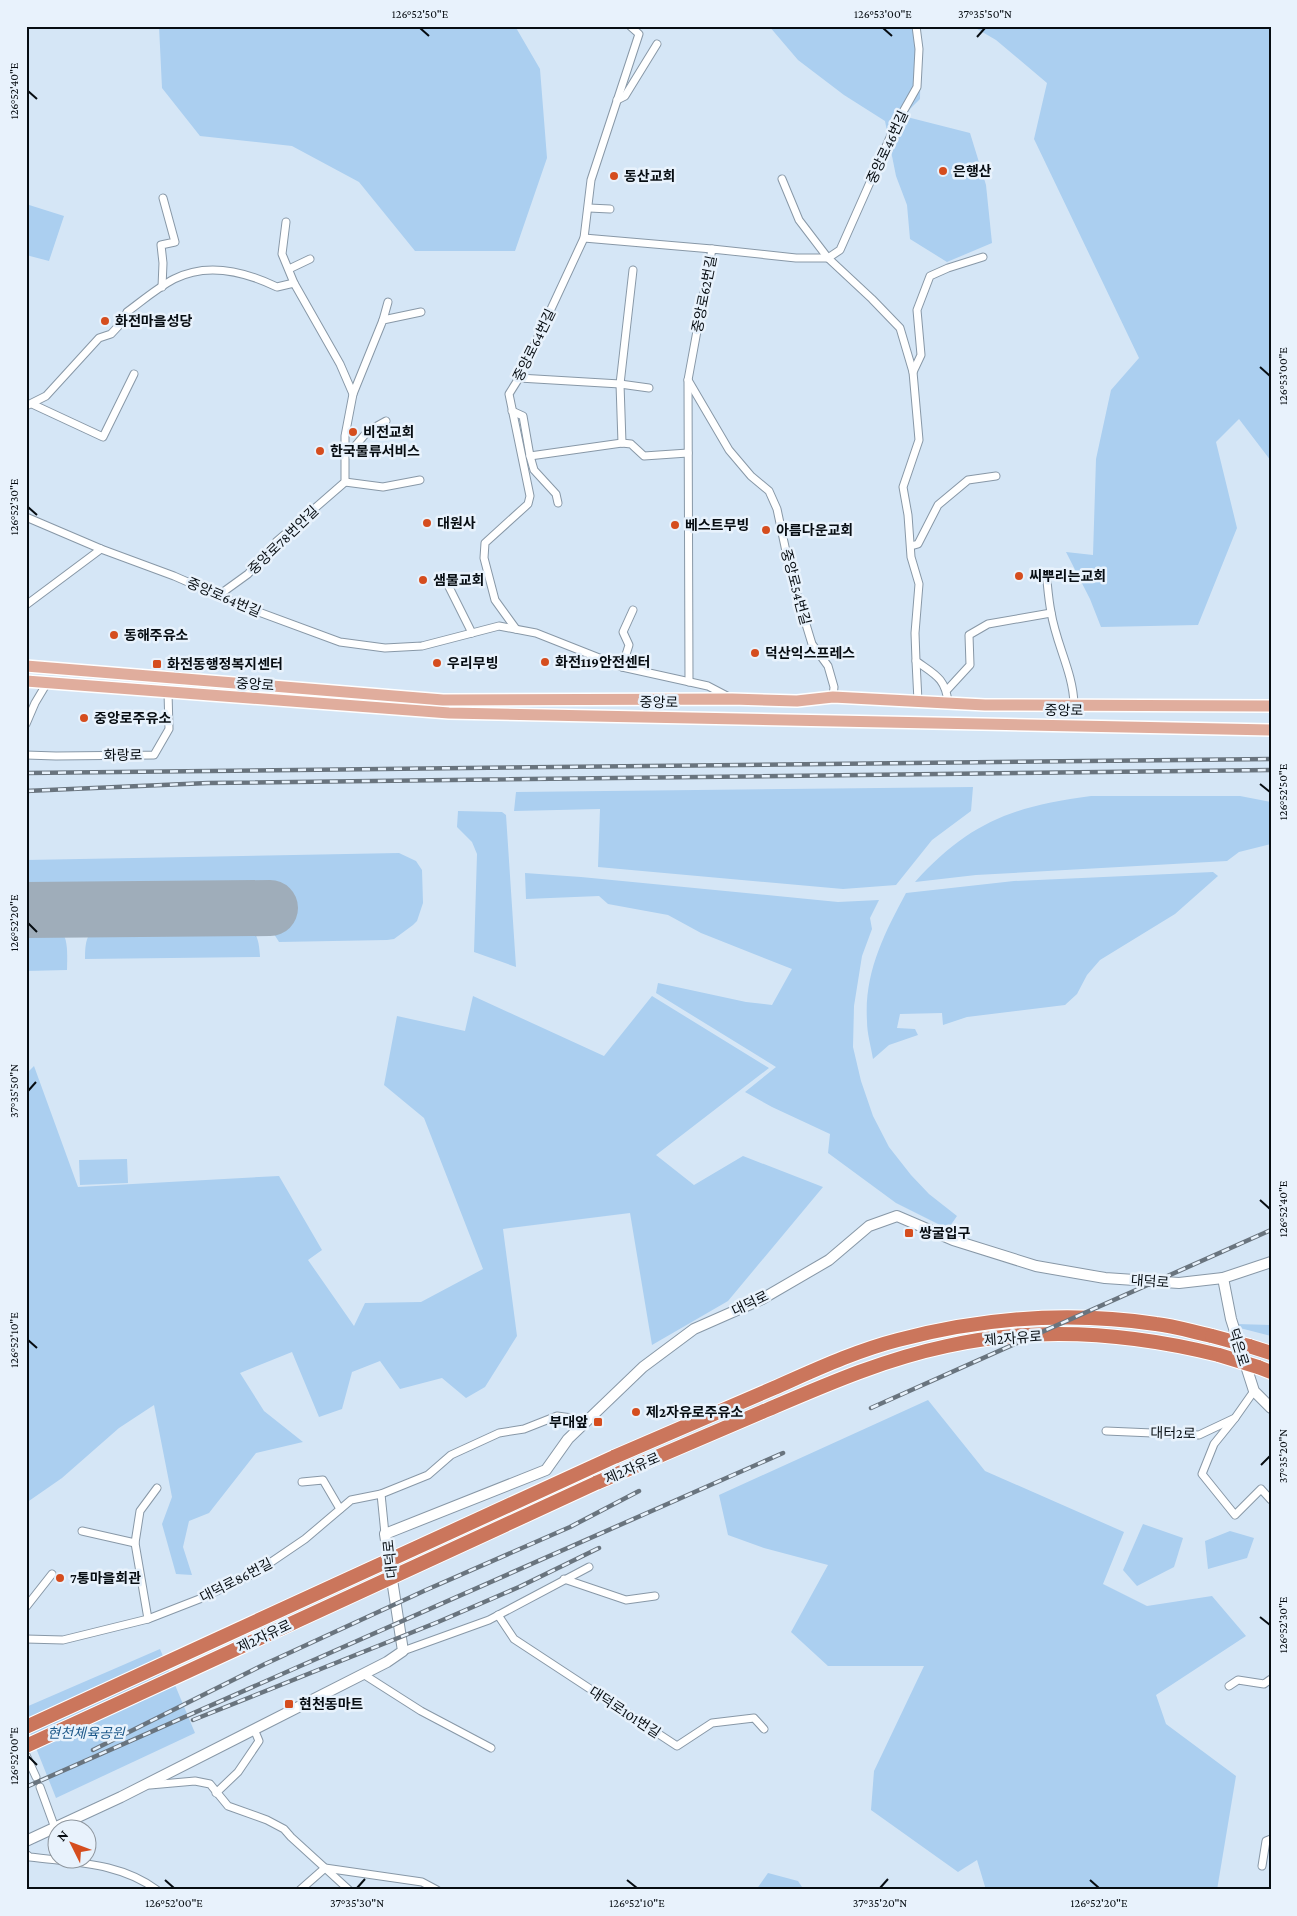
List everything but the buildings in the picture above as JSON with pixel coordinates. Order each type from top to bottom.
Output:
[{"type":"highway","name":"제2자유로","points":[[26,1727],[614,1457],[846,1357],[896,1341],[941,1330],[1008,1320],[1059,1318],[1113,1319],[1157,1324],[1212,1336],[1271,1353]]},
{"type":"highway","name":"제2자유로","points":[[26,1746],[596,1483],[849,1374],[896,1358],[985,1339],[1073,1334],[1147,1340],[1219,1355],[1264,1370]]},
{"type":"main road","name":"중앙로","points":[[26,666],[443,700],[732,698],[797,701],[833,698],[918,700],[984,705],[1271,706]]},
{"type":"main road","name":"중앙로","points":[[26,681],[449,713],[1271,730]]},
{"type":"street","name":"중앙로64번길","points":[[516,629],[495,600],[484,558],[485,543],[528,504],[530,496],[509,394],[519,378],[584,238],[591,180],[640,34],[630,26]]},
{"type":"street","name":"중앙로46번길","points":[[828,258],[840,250],[895,126],[917,87],[919,48],[916,26]]},
{"type":"street","name":"중앙로64번길","points":[[617,100],[625,96],[657,44]]},
{"type":"street","points":[[782,179],[799,220],[828,258],[900,328],[913,372],[919,440],[903,488],[912,557],[919,584],[915,633],[918,700]]},
{"type":"street","points":[[162,287],[164,263],[161,245],[175,242],[164,198]]},
{"type":"street","points":[[589,208],[610,209]]},
{"type":"street","points":[[286,222],[282,254],[290,269],[294,283],[340,364],[353,394]]},
{"type":"street","points":[[584,238],[712,249]]},
{"type":"street","name":"중앙로62번길","points":[[689,682],[688,380],[712,249],[796,258],[828,258]]},
{"type":"street","points":[[913,372],[922,355],[918,310],[930,276],[983,257]]},
{"type":"street","points":[[290,269],[310,259]]},
{"type":"street","points":[[29,405],[46,396],[99,338],[111,334],[125,319],[126,312],[162,287],[184,275],[204,270],[234,271],[256,276],[277,287],[294,283]]},
{"type":"street","points":[[622,443],[620,384],[633,270]]},
{"type":"street","points":[[388,302],[383,320],[353,394],[345,436],[345,482],[383,487],[420,480]]},
{"type":"street","points":[[383,320],[421,312]]},
{"type":"street","points":[[29,405],[103,437],[134,374]]},
{"type":"street","points":[[519,378],[620,384],[649,388]]},
{"type":"street","name":"중앙로54번길","points":[[688,380],[730,450],[751,476],[769,491],[777,510],[791,575],[812,644],[828,666],[834,687],[833,698]]},
{"type":"street","points":[[512,411],[523,416],[534,470],[556,494],[558,503]]},
{"type":"street","points":[[346,451],[350,452],[368,431],[386,421]]},
{"type":"street","points":[[530,456],[622,443],[631,444],[644,456],[688,453]]},
{"type":"street","points":[[911,546],[918,544],[938,505],[968,480],[996,476]]},
{"type":"street","name":"중앙로78번안길","points":[[219,596],[248,574],[276,542],[345,482]]},
{"type":"street","name":"중앙로64번길","points":[[26,517],[219,596],[340,642],[385,648],[422,646],[499,626],[536,634],[622,667],[708,686],[732,698]]},
{"type":"street","points":[[26,605],[101,549]]},
{"type":"street","points":[[446,579],[472,633]]},
{"type":"street","name":"중앙로","points":[[1048,581],[1051,613],[1066,659],[1074,694],[1074,704]]},
{"type":"street","points":[[622,667],[629,645],[623,632],[633,610]]},
{"type":"street","points":[[947,690],[970,665],[969,634],[988,624],[1051,613]]},
{"type":"street","points":[[916,661],[938,677],[947,690],[948,703]]},
{"type":"street","points":[[26,724],[35,703],[47,684]]},
{"type":"street","name":"화랑로","points":[[26,755],[154,755],[169,730],[168,692]]},
{"type":"street","name":"대덕로","points":[[403,1651],[385,1534],[546,1470],[568,1438],[643,1367],[694,1329],[762,1299],[829,1260],[869,1226],[896,1216],[953,1240],[1036,1266],[1104,1278],[1179,1284],[1224,1278],[1271,1262]]},
{"type":"street","name":"덕은로","points":[[1224,1278],[1230,1320],[1254,1391],[1271,1408]]},
{"type":"street","name":"대터2로","points":[[1106,1431],[1199,1435],[1235,1418],[1254,1391]]},
{"type":"street","name":"대덕로86번길","points":[[26,1639],[64,1640],[148,1619],[202,1598],[255,1573],[298,1545],[351,1500],[381,1494],[428,1475],[451,1455],[499,1433],[524,1429],[557,1416],[587,1420]]},
{"type":"street","points":[[1235,1418],[1214,1444],[1202,1474],[1234,1515],[1262,1489],[1271,1500]]},
{"type":"street","points":[[302,1482],[323,1480],[340,1509]]},
{"type":"street","points":[[148,1619],[134,1543],[140,1511],[157,1488]]},
{"type":"street","points":[[381,1494],[385,1534]]},
{"type":"street","points":[[82,1531],[134,1543]]},
{"type":"street","points":[[76,1818],[387,1662],[403,1651],[489,1620],[589,1567]]},
{"type":"street","points":[[26,1607],[52,1574]]},
{"type":"street","points":[[564,1579],[626,1600],[655,1596]]},
{"type":"street","name":"대덕로101번길","points":[[498,1615],[514,1639],[677,1746],[712,1723],[754,1718],[764,1729]]},
{"type":"street","points":[[363,1674],[420,1711],[491,1748]]},
{"type":"street","points":[[1229,1686],[1238,1680],[1264,1684],[1271,1680]]},
{"type":"street","points":[[216,1793],[238,1772],[259,1741],[254,1729]]},
{"type":"street","points":[[26,1755],[36,1776]]},
{"type":"street","points":[[144,1785],[195,1781],[210,1784],[228,1806],[268,1820],[284,1829],[290,1837],[349,1890]]},
{"type":"street","points":[[40,1787],[51,1818]]},
{"type":"street","points":[[26,1841],[48,1831]]},
{"type":"street","points":[[1262,1866],[1266,1842],[1271,1839]]},
{"type":"street","points":[[26,1854],[30,1857],[109,1867],[142,1879],[156,1890]]},
{"type":"street","points":[[300,1890],[325,1868],[422,1882],[437,1890]]},
{"type":"green space","points":[[159,26],[515,26],[540,69],[547,158],[515,251],[415,251],[359,182],[292,146],[200,136],[162,88]]},
{"type":"green space","points":[[769,26],[921,26],[920,99],[903,116],[970,133],[986,185],[992,243],[947,262],[910,239],[907,205],[896,176],[885,121],[844,95],[798,60]]},
{"type":"green space","points":[[972,26],[1271,26],[1271,461],[1239,419],[1216,442],[1237,528],[1198,625],[1101,627],[1090,599],[1066,552],[1093,555],[1096,459],[1111,390],[1139,358],[1034,139],[1047,83],[996,40]]},
{"type":"green space","points":[[26,204],[64,216],[49,261],[26,255]]},
{"type":"green space","points":[[973,787],[971,811],[932,840],[896,885],[843,889],[598,867],[600,809],[514,811],[516,792]]},
{"type":"green space","points":[[1091,796],[1240,796],[1271,802],[1271,844],[1239,852],[1227,861],[976,875],[915,882],[954,845],[973,831],[1015,812],[1038,805]]},
{"type":"green space","points":[[458,811],[502,812],[506,815],[516,967],[474,952],[477,854],[472,842],[457,827]]},
{"type":"green space","points":[[399,853],[416,861],[422,870],[423,903],[417,921],[394,939],[387,940],[279,942],[274,934],[275,897],[26,900],[26,860]]},
{"type":"green space","points":[[1213,872],[1218,876],[1175,914],[1100,960],[1087,975],[1077,994],[1065,1005],[967,1017],[943,1025],[942,1013],[900,1014],[897,1028],[915,1029],[918,1035],[889,1045],[873,1059],[867,1026],[867,1003],[872,970],[883,939],[906,893],[1014,881]]},
{"type":"green space","points":[[525,873],[838,902],[879,900],[870,918],[872,929],[862,956],[854,1006],[853,1047],[861,1081],[873,1116],[889,1147],[929,1194],[957,1216],[948,1229],[896,1203],[828,1153],[830,1134],[745,1092],[776,1067],[656,993],[658,983],[746,1002],[772,1005],[792,969],[701,933],[668,915],[608,904],[599,896],[526,899]]},
{"type":"green space","points":[[241,923],[254,932],[258,941],[260,957],[85,959],[85,947],[90,933],[93,929],[104,924]]},
{"type":"green space","points":[[26,925],[50,926],[62,933],[67,947],[67,970],[26,971]]},
{"type":"green space","points":[[473,996],[604,1056],[652,996],[769,1068],[656,1155],[694,1185],[743,1156],[823,1187],[728,1301],[652,1345],[630,1213],[503,1229],[517,1336],[485,1387],[466,1398],[442,1378],[400,1389],[380,1361],[352,1372],[342,1409],[319,1417],[292,1352],[240,1373],[264,1411],[303,1442],[256,1453],[209,1513],[189,1521],[183,1547],[192,1575],[176,1574],[162,1524],[172,1497],[154,1405],[119,1428],[62,1478],[26,1503],[26,1074],[34,1066],[78,1187],[279,1176],[322,1250],[308,1260],[354,1326],[365,1303],[421,1302],[483,1269],[424,1118],[384,1085],[397,1016],[465,1031]]},
{"type":"green space","points":[[127,1159],[128,1183],[80,1185],[79,1160]]},
{"type":"green space","points":[[1236,1324],[1271,1325],[1271,1336],[1236,1327]]},
{"type":"green space","points":[[928,1400],[985,1471],[1124,1532],[1103,1584],[1147,1606],[1212,1596],[1246,1636],[1156,1695],[1166,1724],[1236,1776],[1217,1890],[986,1890],[977,1860],[958,1872],[871,1810],[874,1771],[924,1666],[828,1666],[791,1632],[828,1565],[764,1548],[728,1535],[719,1495]]},
{"type":"green space","points":[[1143,1524],[1183,1538],[1174,1567],[1137,1586],[1123,1570]]},
{"type":"green space","points":[[1230,1531],[1254,1538],[1247,1558],[1208,1569],[1205,1541]]},
{"type":"green space","name":"현천체육공원","points":[[160,1649],[195,1733],[56,1798],[26,1723],[26,1707]]},
{"type":"green space","points":[[768,1873],[798,1881],[804,1890],[756,1890]]},
{"type":"runway","points":[[26,910],[270,908]]},
{"type":"railway","points":[[26,773],[1271,759]]},
{"type":"railway","points":[[26,791],[208,783],[1271,770]]},
{"type":"railway","points":[[871,1408],[1271,1230]]},
{"type":"railway","points":[[26,1787],[783,1453]]},
{"type":"railway","points":[[93,1750],[265,1664],[426,1590],[570,1527],[639,1491]]},
{"type":"railway","points":[[193,1720],[438,1622],[519,1587],[599,1548]]},
{"type":"place","name":"은행산","points":[[943,171]]},
{"type":"place","name":"동산교회","points":[[614,176]]},
{"type":"place","name":"화전마을성당","points":[[105,321]]},
{"type":"place","name":"비전교회","points":[[353,432]]},
{"type":"place","name":"한국물류서비스","points":[[320,451]]},
{"type":"place","name":"대원사","points":[[427,523]]},
{"type":"place","name":"베스트무빙","points":[[675,525]]},
{"type":"place","name":"아름다운교회","points":[[766,530]]},
{"type":"place","name":"씨뿌리는교회","points":[[1019,576]]},
{"type":"place","name":"샘물교회","points":[[423,580]]},
{"type":"place","name":"동해주유소","points":[[114,635]]},
{"type":"place","name":"덕산익스프레스","points":[[755,653]]},
{"type":"place","name":"화전119안전센터","points":[[545,662]]},
{"type":"place","name":"우리무빙","points":[[437,663]]},
{"type":"place","name":"화전동행정복지센터","points":[[157,664]]},
{"type":"place","name":"중앙로주유소","points":[[84,718]]},
{"type":"place","name":"쌍굴입구","points":[[909,1233]]},
{"type":"place","name":"제2자유로주유소","points":[[636,1412]]},
{"type":"place","name":"부대앞","points":[[598,1422]]},
{"type":"place","name":"7통마을회관","points":[[60,1578]]},
{"type":"place","name":"현천동마트","points":[[289,1704]]}]
